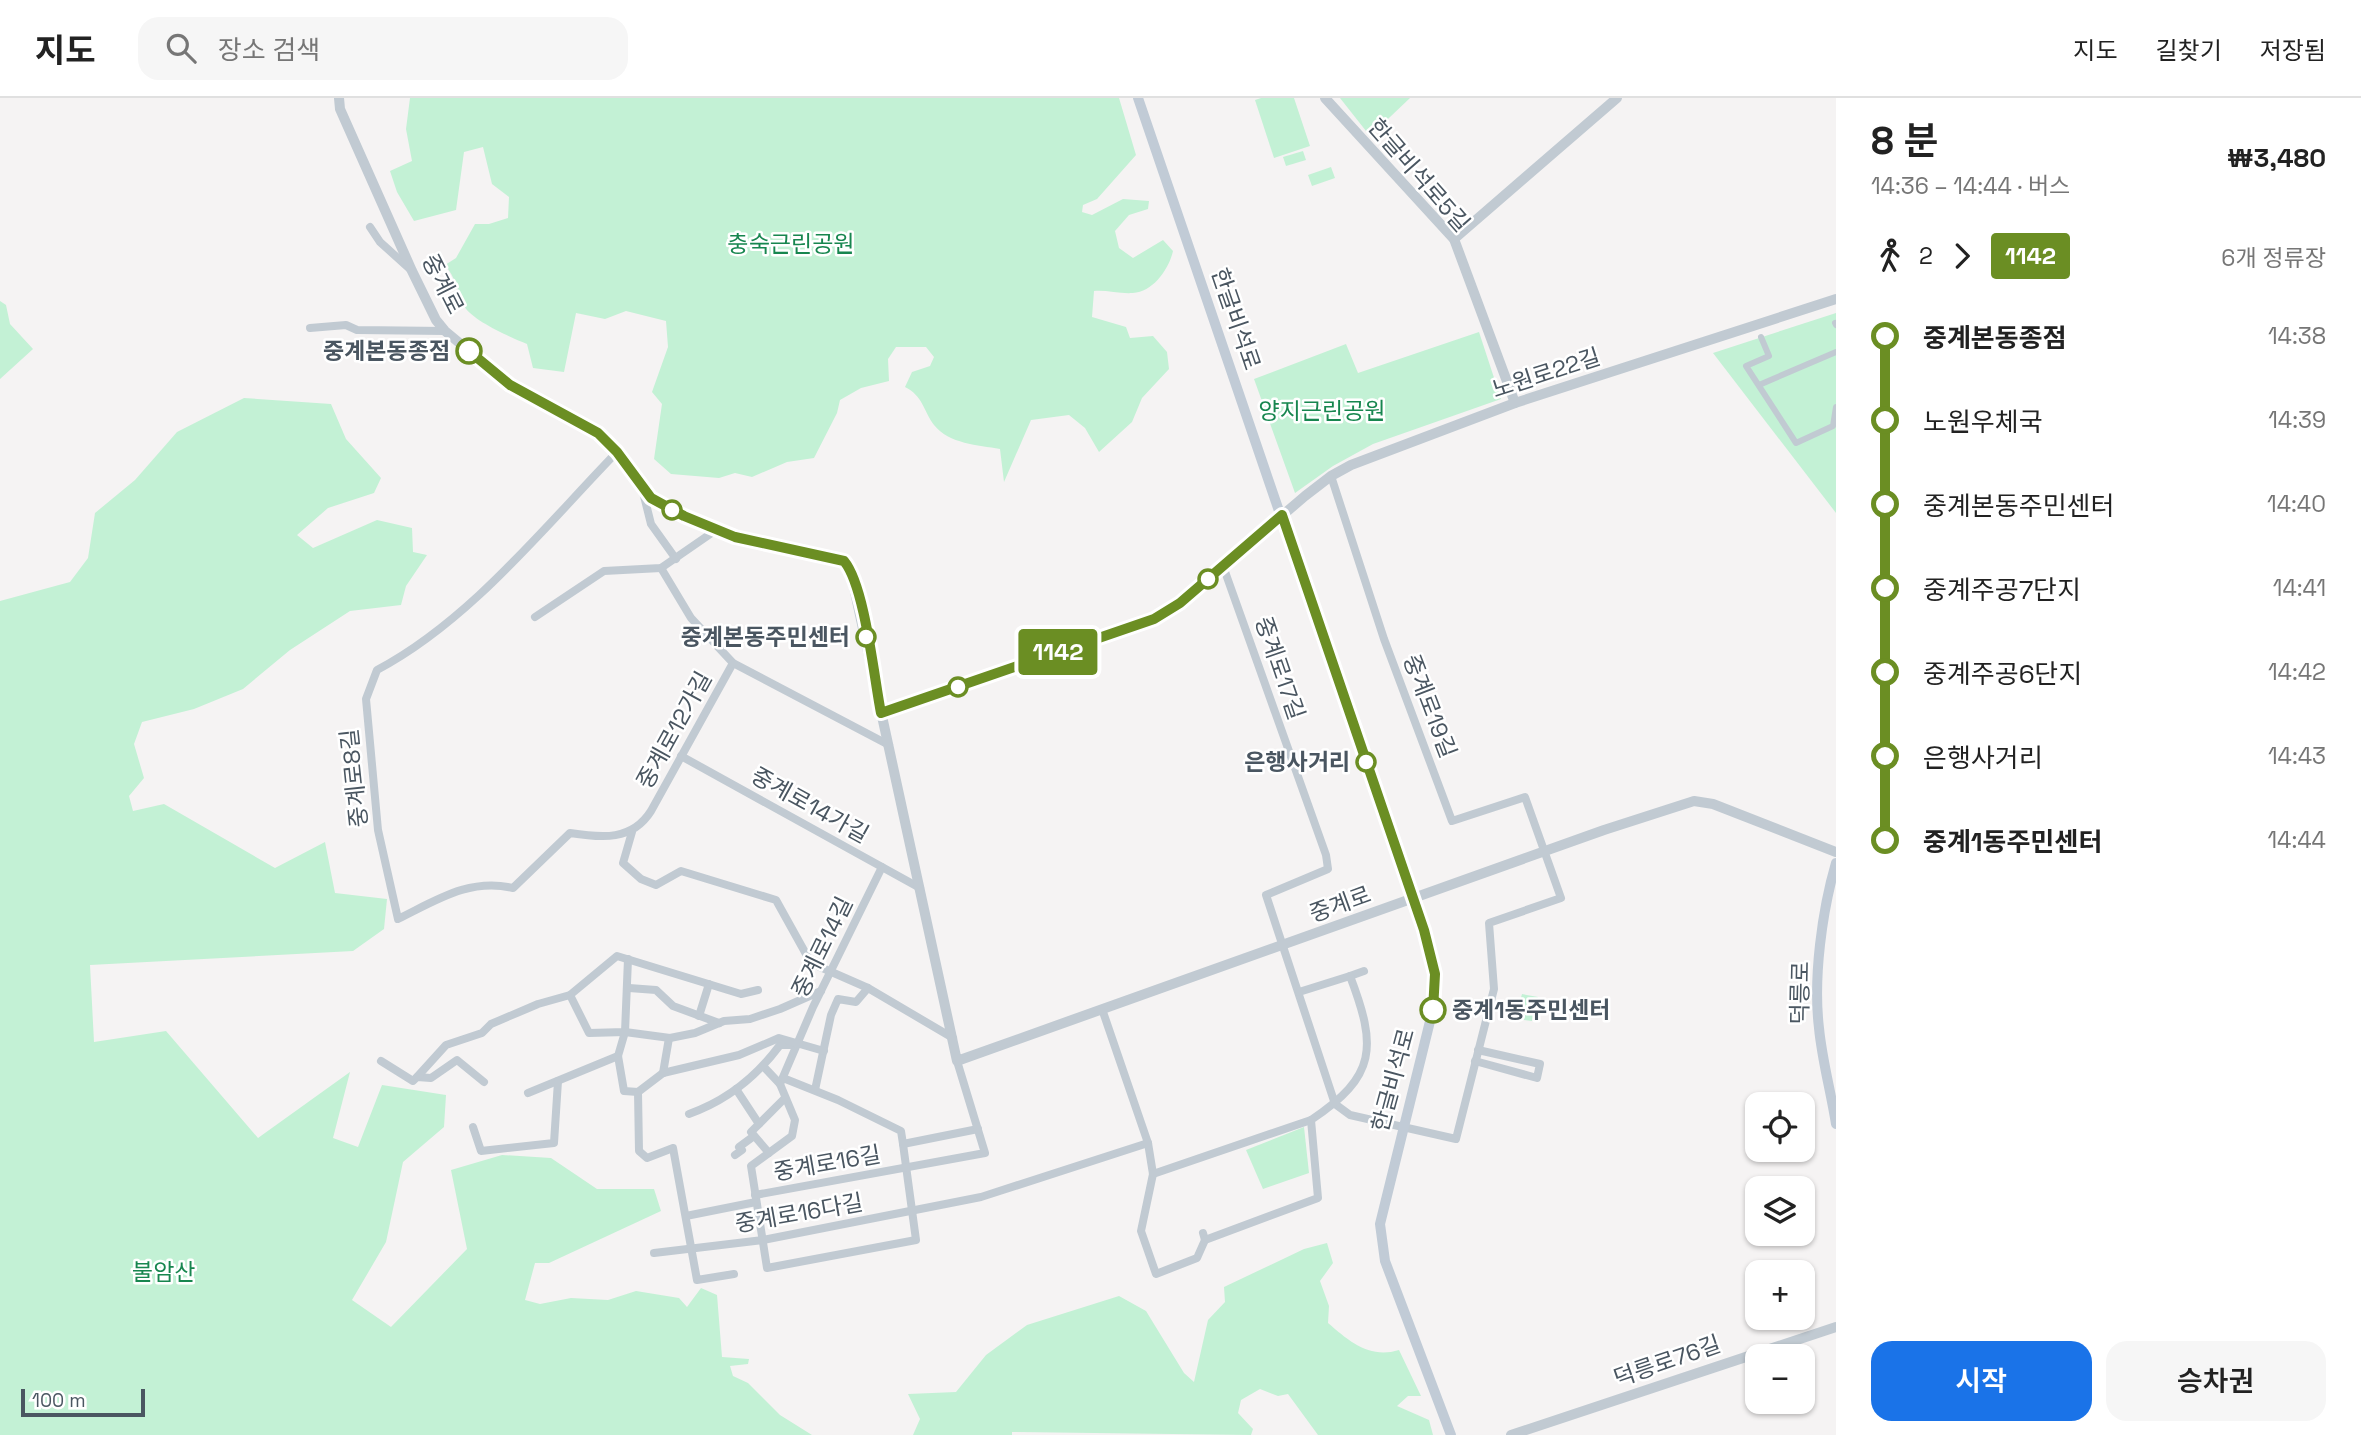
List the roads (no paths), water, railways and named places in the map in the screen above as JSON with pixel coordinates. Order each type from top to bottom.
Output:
[{"type":"main road","name":"한글비석로","points":[[1139,98],[1433,962],[1436,993],[1381,1210],[1385,1261],[1451,1435]]},
{"type":"main road","name":"덕릉로","points":[[1836,863],[1826,898],[1818,999],[1819,1028],[1836,1124]]},
{"type":"street","name":"중계로","points":[[339,98],[340,108],[412,271],[436,320],[445,331],[510,385],[598,433],[617,452],[651,498],[716,530],[844,561],[850,569],[957,1060],[1694,801],[1713,804],[1836,852]]},
{"type":"street","name":"한글비석로5길","points":[[1325,98],[1454,239],[1515,403]]},
{"type":"street","points":[[1454,239],[1617,98]]},
{"type":"street","points":[[370,227],[380,242],[412,271]]},
{"type":"street","name":"노원로22길","points":[[881,713],[1154,619],[1180,603],[1331,476],[1387,450],[1515,403],[1836,299]]},
{"type":"street","points":[[310,328],[346,325],[357,330],[445,331]]},
{"type":"street","points":[[1761,337],[1769,356],[1746,366],[1796,443],[1833,426],[1836,407]]},
{"type":"street","points":[[1759,385],[1836,352]]},
{"type":"street","name":"중계로8길","points":[[617,452],[472,601],[405,655],[377,670],[366,699],[378,830],[398,919],[460,889],[494,884],[513,888],[570,833],[614,836],[632,832]]},
{"type":"street","name":"중계로19길","points":[[1331,476],[1384,639],[1452,821],[1525,797],[1545,852]]},
{"type":"street","name":"중계로","points":[[642,488],[650,524],[676,559]]},
{"type":"street","points":[[535,617],[604,571],[661,568],[716,530]]},
{"type":"street","name":"중계로17길","points":[[1223,566],[1326,855],[1328,869],[1266,895],[1284,945]]},
{"type":"street","points":[[661,568],[691,618],[733,663],[889,745]]},
{"type":"street","name":"중계로12가길","points":[[632,832],[648,815],[733,663]]},
{"type":"street","name":"중계로14가길","points":[[681,756],[920,888]]},
{"type":"street","points":[[632,832],[623,863],[641,879],[656,884],[681,871],[776,901],[811,963],[868,988],[953,1038]]},
{"type":"street","points":[[1284,945],[1335,1104],[1350,1115],[1456,1139],[1494,989],[1489,923],[1561,898],[1545,852]]},
{"type":"street","name":"중계로14길","points":[[782,1081],[821,991],[882,867]]},
{"type":"street","points":[[381,1061],[413,1081],[446,1045],[482,1033],[491,1024],[538,1004],[570,995],[617,956],[741,994],[758,990]]},
{"type":"street","points":[[628,959],[629,988],[625,1032],[618,1056],[624,1091],[638,1092],[663,1073],[739,1055],[779,1038],[824,1051]]},
{"type":"street","points":[[1299,992],[1364,971]]},
{"type":"street","points":[[1153,1174],[1311,1120],[1335,1104],[1365,1070],[1366,1023],[1350,976]]},
{"type":"street","points":[[699,1016],[709,984]]},
{"type":"street","points":[[629,988],[656,990],[673,1006],[719,1023]]},
{"type":"street","points":[[815,1090],[831,1015],[838,999],[856,1002],[868,988]]},
{"type":"street","points":[[570,995],[589,1033],[625,1032],[669,1038],[695,1033],[719,1023],[750,1019],[821,991]]},
{"type":"street","points":[[1102,1009],[1148,1143],[1153,1174],[1141,1231],[1156,1274],[1198,1258],[1204,1236],[1318,1198],[1311,1120]]},
{"type":"street","points":[[663,1073],[669,1038]]},
{"type":"street","points":[[689,1114],[736,1089],[764,1066],[780,1045],[798,1044]]},
{"type":"street","points":[[1475,1061],[1537,1078],[1540,1064],[1478,1050]]},
{"type":"street","points":[[528,1093],[618,1056]]},
{"type":"street","points":[[417,1077],[431,1078],[457,1060],[484,1082]]},
{"type":"street","name":"중계로16길","points":[[686,1216],[755,1199],[985,1153],[957,1060]]},
{"type":"street","points":[[764,1066],[782,1081],[815,1090],[901,1131],[903,1144],[978,1129]]},
{"type":"street","points":[[782,1081],[785,1097],[795,1120],[792,1136],[751,1166],[767,1268],[916,1240],[907,1168]]},
{"type":"street","points":[[473,1127],[481,1151],[554,1143],[558,1082]]},
{"type":"street","points":[[736,1089],[759,1124]]},
{"type":"street","points":[[638,1092],[639,1151],[647,1158],[673,1148],[697,1280],[734,1274]]},
{"type":"street","points":[[769,1153],[751,1132],[785,1097]]},
{"type":"street","points":[[735,1155],[742,1150],[739,1147],[754,1136]]},
{"type":"street","name":"중계로16다길","points":[[654,1253],[692,1251],[762,1240],[981,1197],[1148,1143]]},
{"type":"street","name":"중계로16길","points":[[903,1144],[907,1168]]},
{"type":"street","name":"덕릉로76길","points":[[1511,1435],[1836,1326]]},
{"type":"place","name":"중계본동종점","points":[[469,351]]},
{"type":"place","name":"중계본동주민센터","points":[[866,637]]},
{"type":"place","name":"은행사거리","points":[[1366,762]]},
{"type":"place","name":"중계1동주민센터","points":[[1433,1010]]},
{"type":"park label","name":"충숙근린공원","points":[[791,244]]},
{"type":"park label","name":"양지근린공원","points":[[1322,411]]},
{"type":"park label","name":"불암산","points":[[164,1272]]}]
